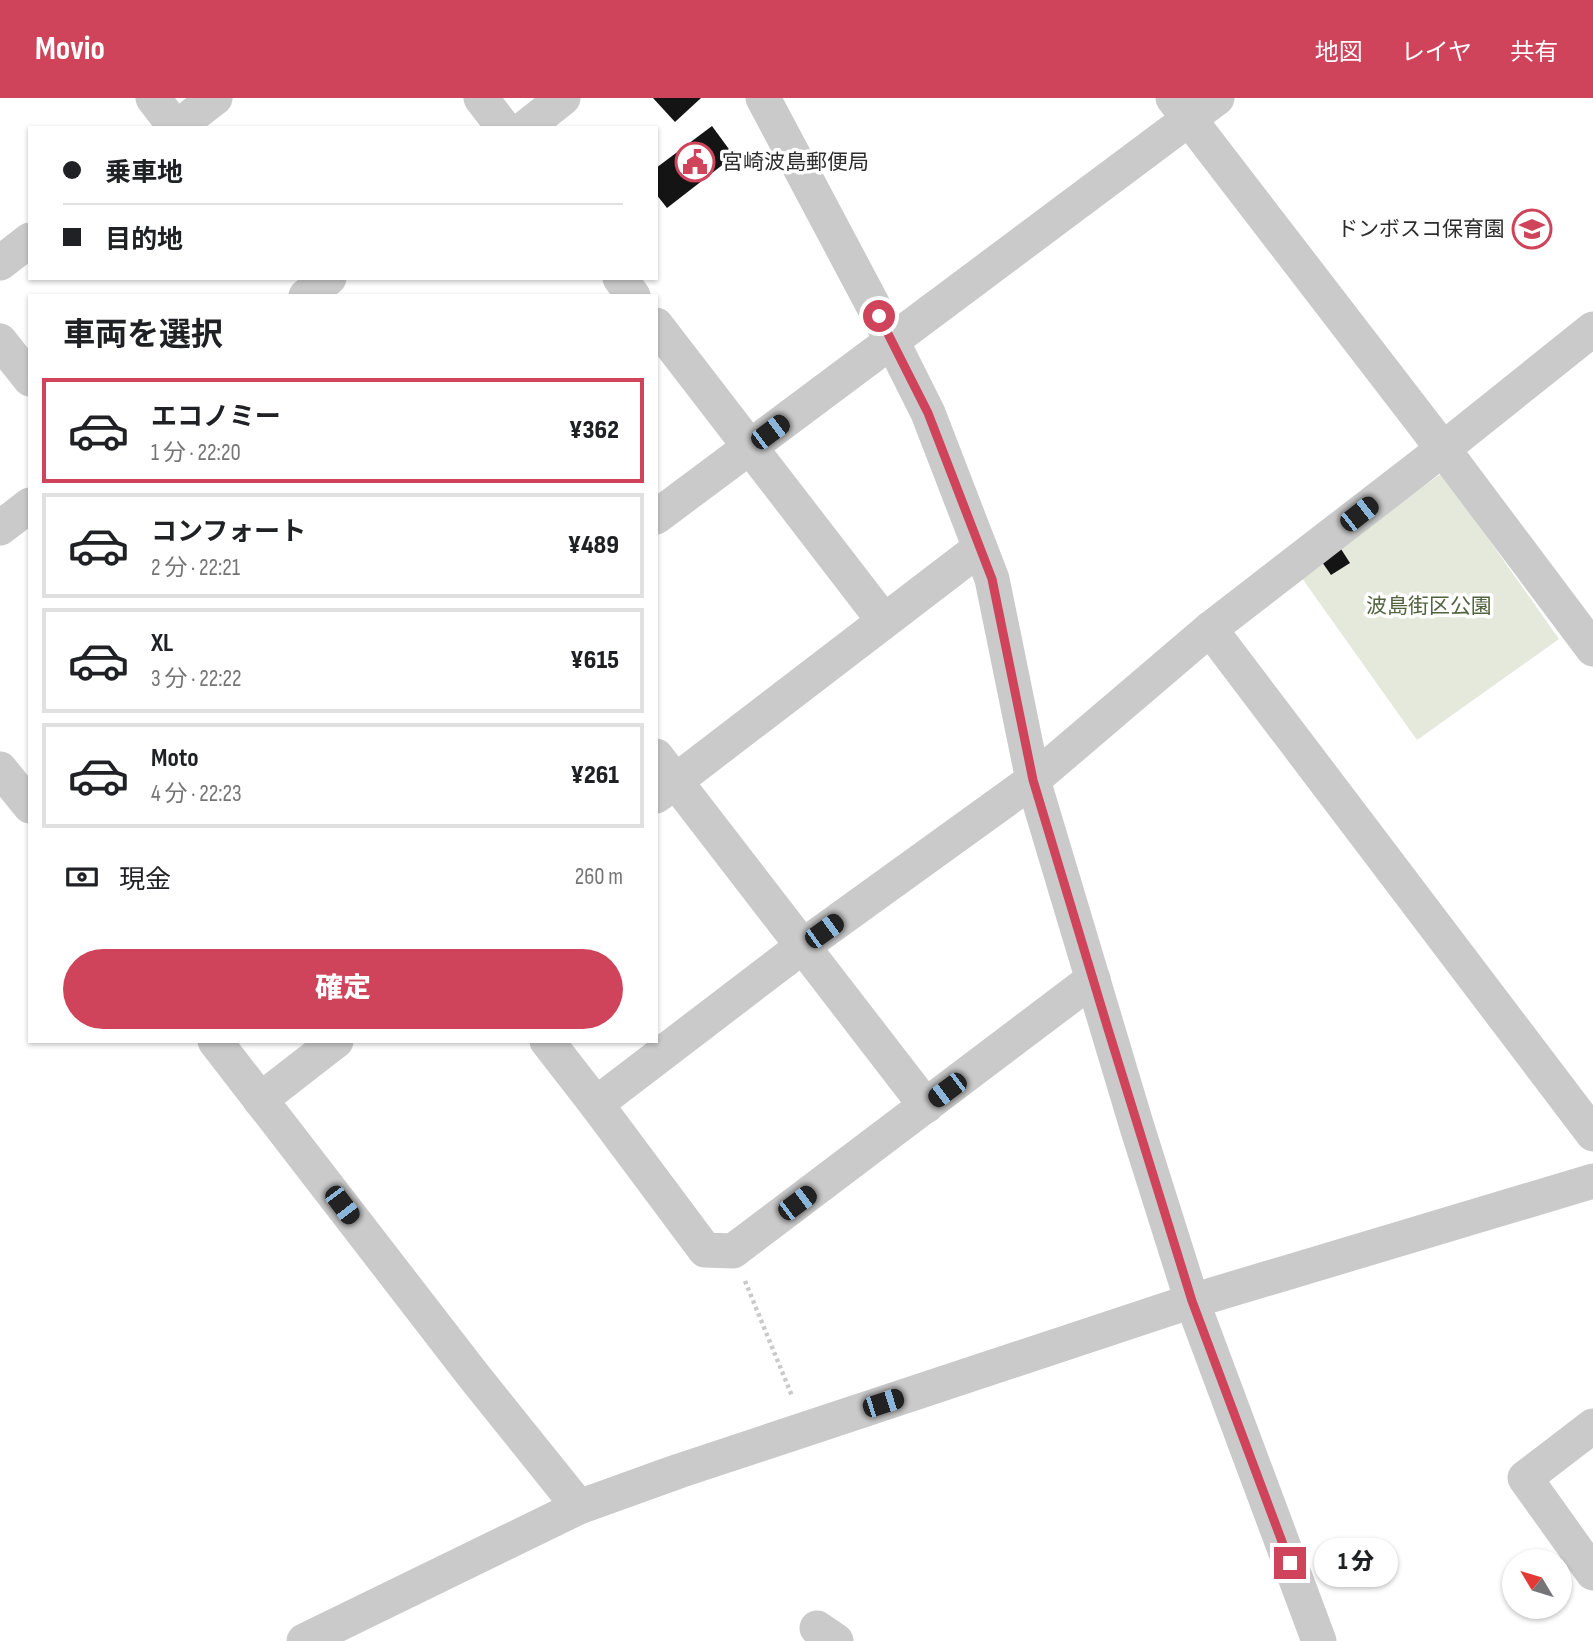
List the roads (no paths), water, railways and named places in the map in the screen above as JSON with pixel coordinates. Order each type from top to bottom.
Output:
[{"type":"street","points":[[153,98],[174,126]]},
{"type":"street","points":[[179,126],[215,98]]},
{"type":"street","points":[[481,98],[502,126]]},
{"type":"street","points":[[528,126],[563,98]]},
{"type":"street","points":[[763,98],[928,413],[992,579],[1033,780],[1192,1301],[1319,1641]]},
{"type":"street","points":[[658,516],[892,341],[1181,108],[1217,98]]},
{"type":"street","points":[[1181,108],[1593,649]]},
{"type":"street","points":[[0,263],[28,242]]},
{"type":"street","points":[[291,280],[302,294]]},
{"type":"street","points":[[307,294],[326,280]]},
{"type":"street","points":[[596,1104],[803,946],[1033,780],[1210,629],[1443,449],[1593,328]]},
{"type":"street","points":[[658,329],[884,621]]},
{"type":"street","points":[[0,341],[28,376]]},
{"type":"street","points":[[0,528],[28,507]]},
{"type":"street","points":[[926,1106],[803,946],[663,778],[884,621],[980,548]]},
{"type":"street","points":[[1210,629],[1593,1133]]},
{"type":"street","points":[[0,769],[28,804]]},
{"type":"street","points":[[549,1043],[705,1250],[733,1251],[1093,979]]},
{"type":"street","points":[[217,1043],[579,1507]]},
{"type":"street","points":[[260,1100],[333,1043]]},
{"type":"street","points":[[304,1641],[579,1507],[805,1428],[1192,1301],[1593,1181]]},
{"type":"street","points":[[1593,1426],[1525,1478],[1593,1573]]},
{"type":"place","name":"宮崎波島郵便局","points":[[695,162]]},
{"type":"place","name":"ドンボスコ保育園","points":[[1532,229]]},
{"type":"park label","name":"波島街区公園","points":[[1429,606]]}]
